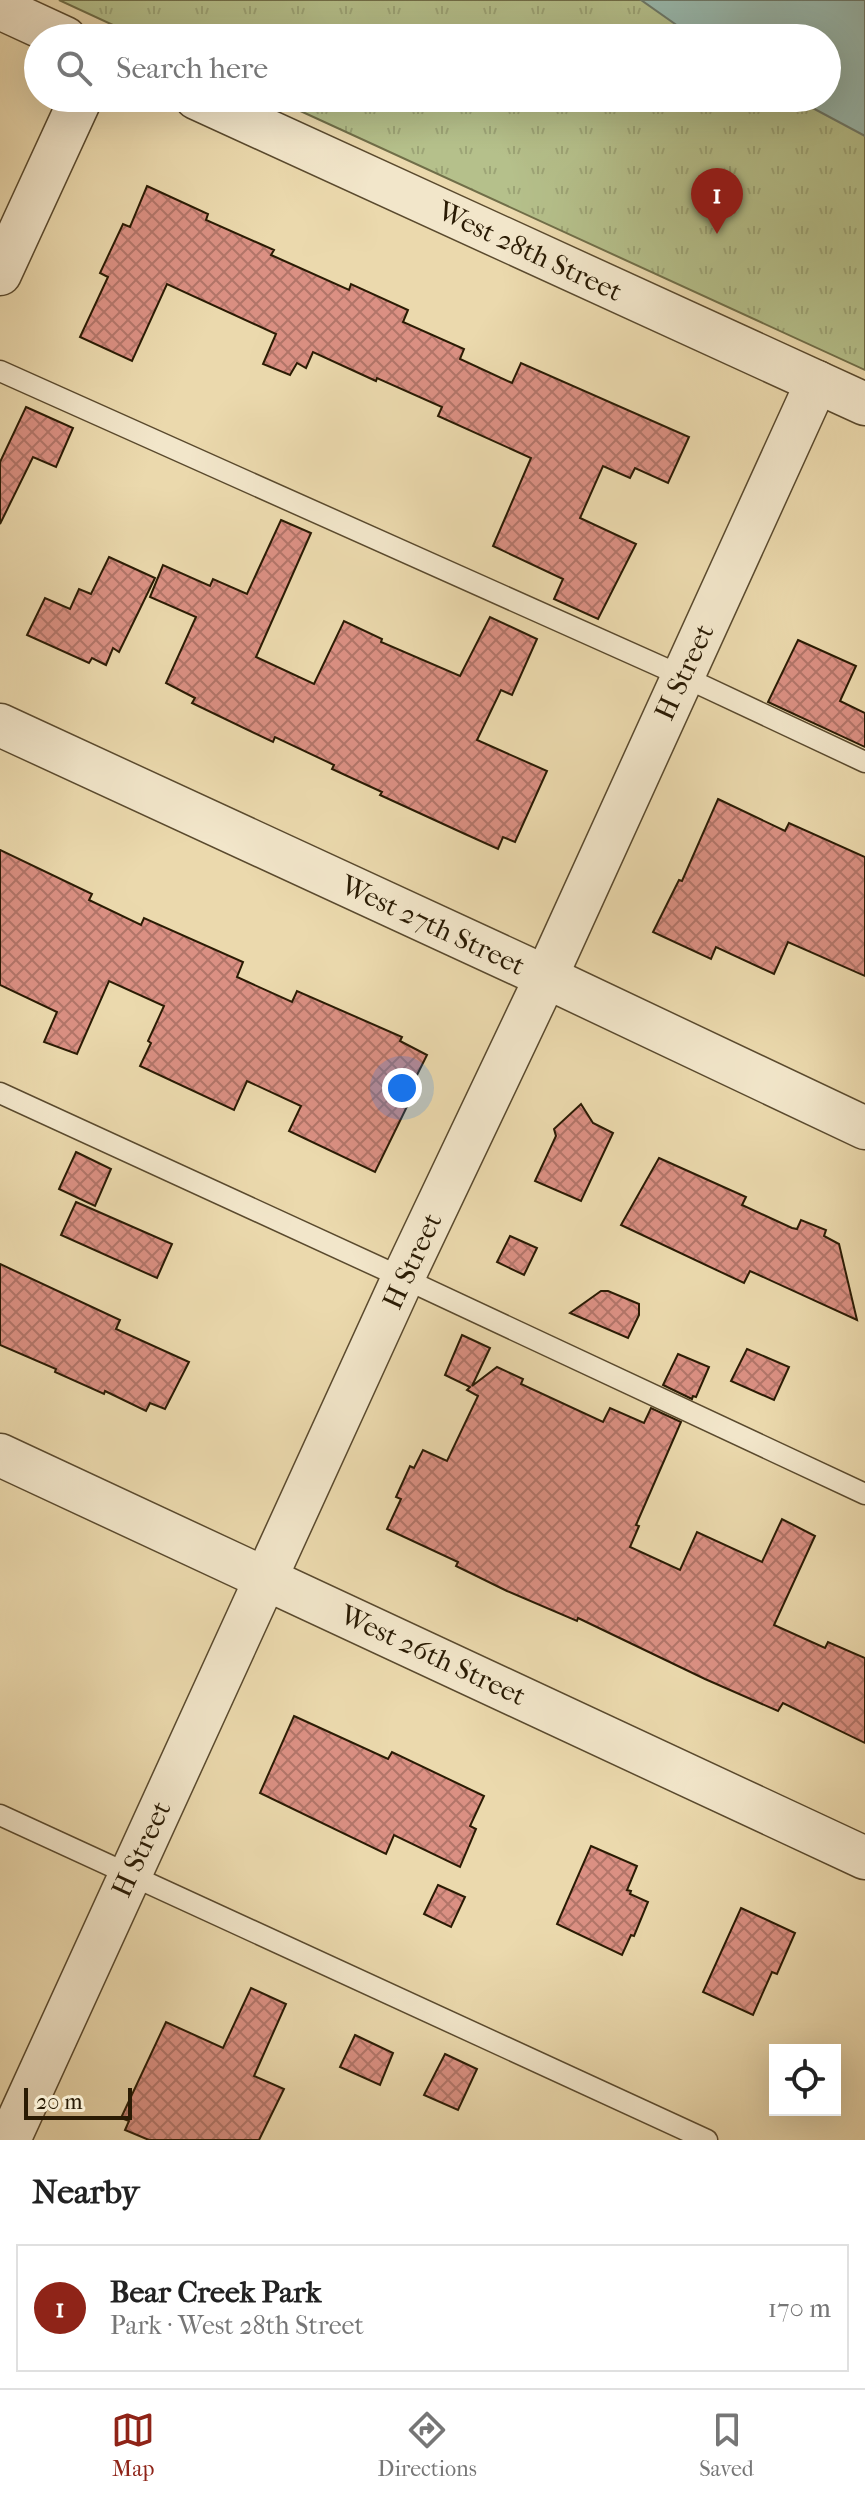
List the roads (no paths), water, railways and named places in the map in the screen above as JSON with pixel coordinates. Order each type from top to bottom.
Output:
[{"type":"street","points":[[0,8],[35,24]]},
{"type":"street","points":[[0,274],[75,112]]},
{"type":"street","name":"West 28th Street","points":[[227,112],[865,404]]},
{"type":"street","name":"H Street","points":[[9,2140],[817,382]]},
{"type":"street","name":"West 27th Street","points":[[0,725],[865,1128]]},
{"type":"street","name":"West 26th Street","points":[[0,1455],[865,1858]]},
{"type":"lane","points":[[0,371],[682,676],[865,762]]},
{"type":"lane","points":[[0,1093],[865,1494]]},
{"type":"lane","points":[[0,1815],[707,2140]]},
{"type":"water","points":[[641,0],[865,0],[865,136],[820,112],[841,112],[841,24],[675,24]]},
{"type":"place","name":"Bear Creek Park","points":[[717,234]]}]
